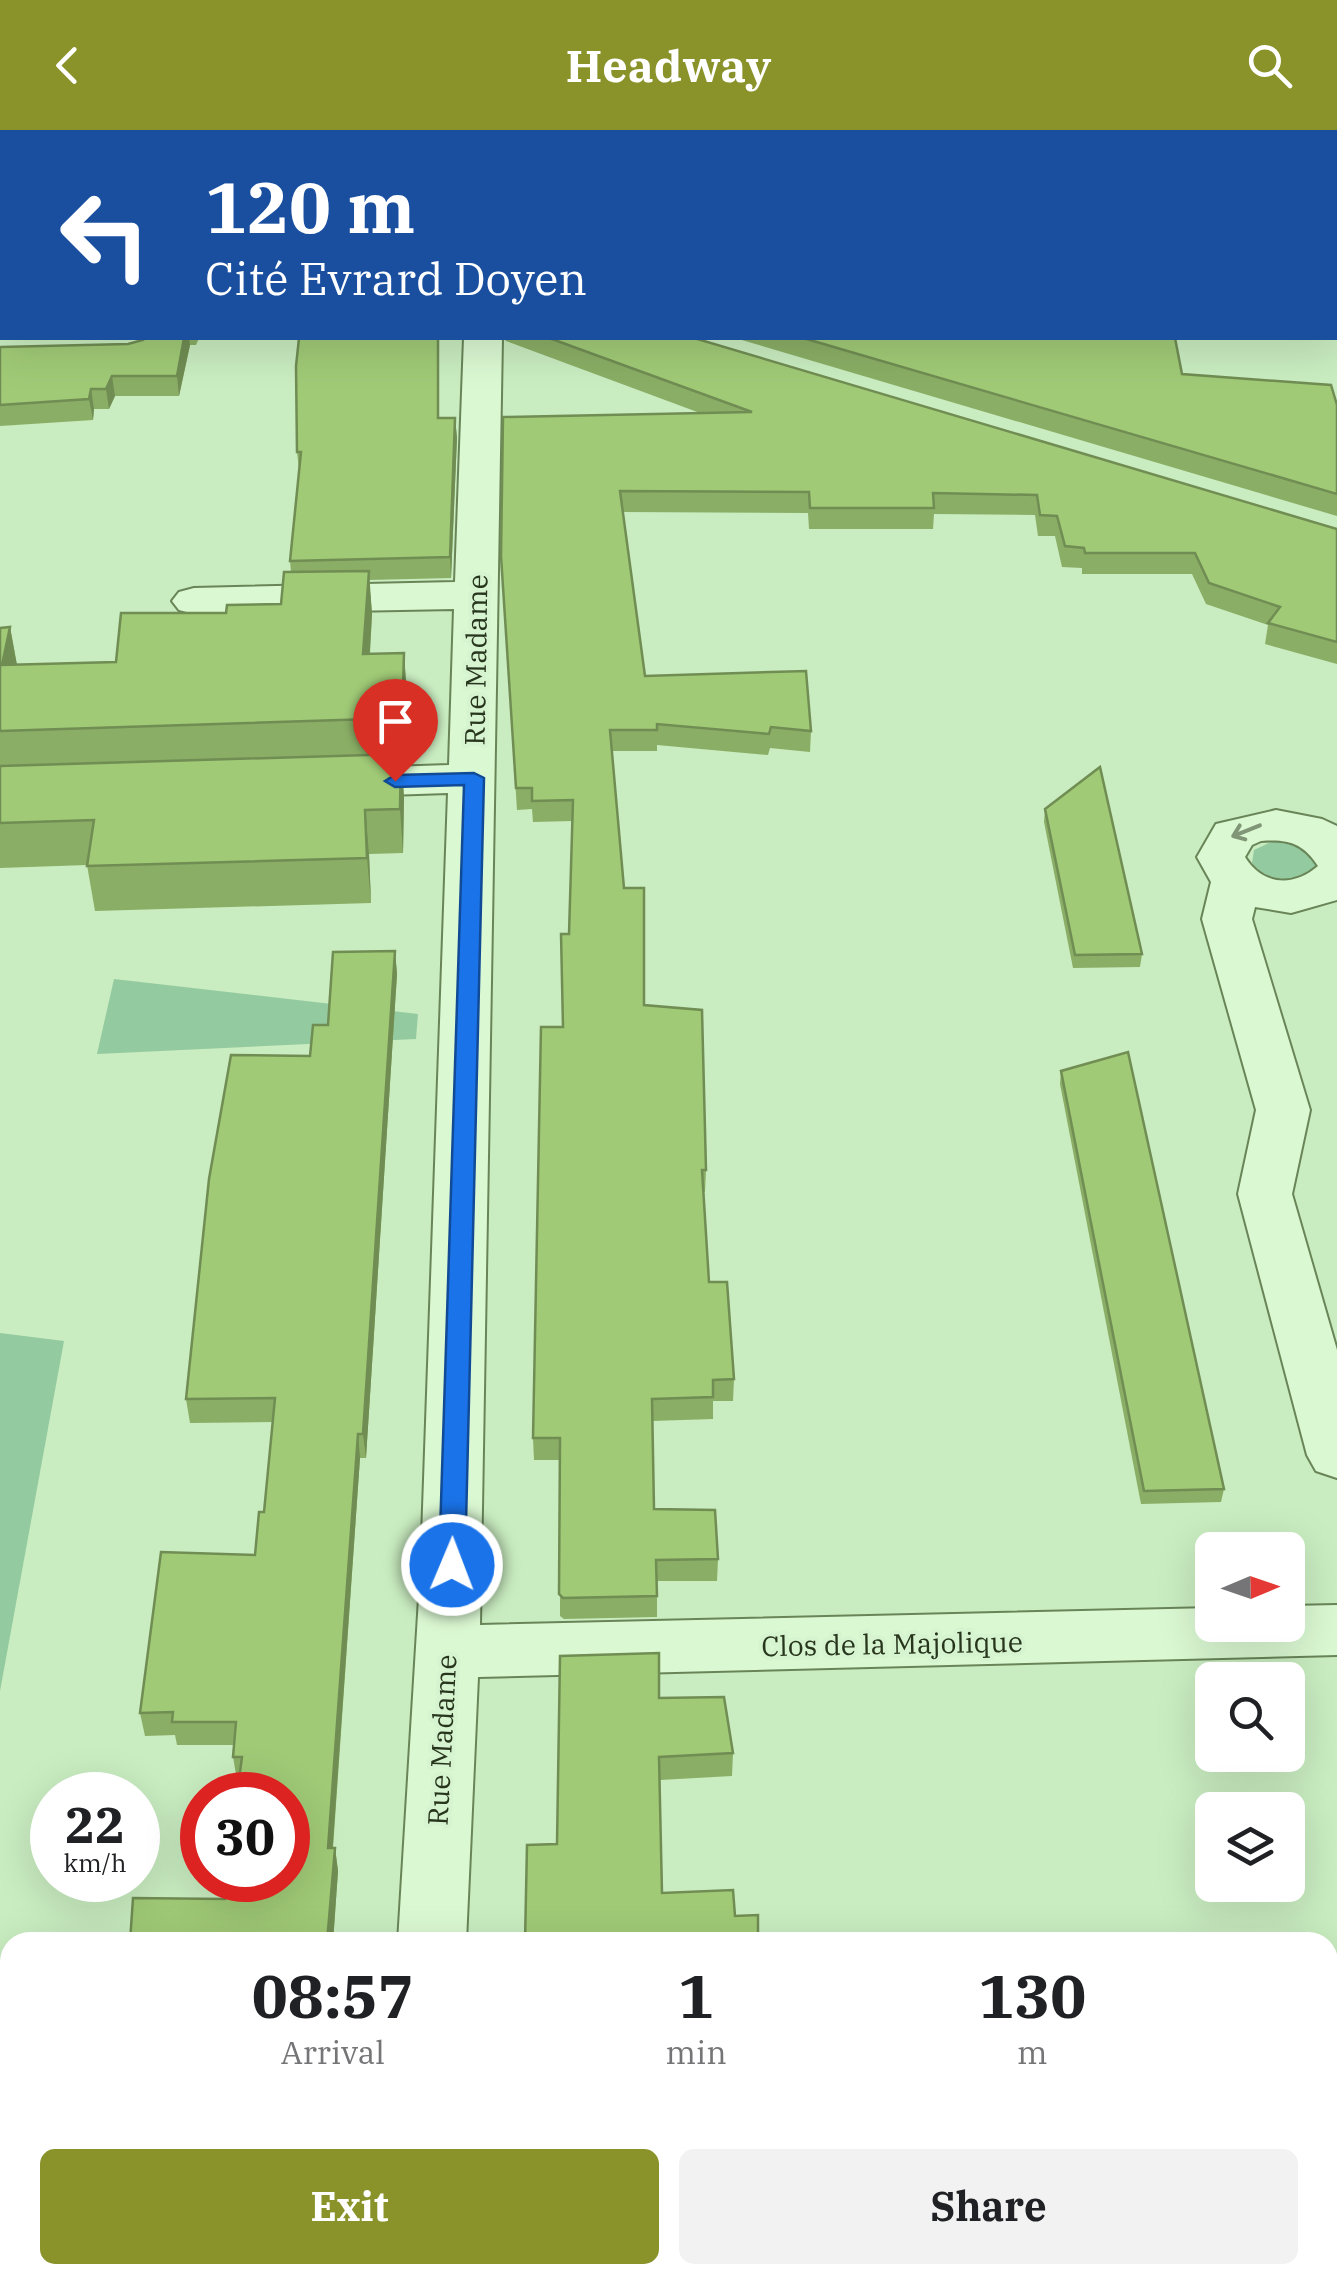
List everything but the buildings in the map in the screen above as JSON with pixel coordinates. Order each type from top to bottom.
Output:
[{"type":"street","name":"Rue Madame","points":[[432,1932],[446,1652],[474,778],[483,340]]},
{"type":"street","points":[[194,601],[476,595]]},
{"type":"street","points":[[276,784],[474,778]]},
{"type":"street","points":[[1337,858],[1323,839],[1287,825],[1248,827],[1233,834],[1221,856],[1236,881],[1263,893],[1294,897],[1328,886],[1337,876]]},
{"type":"street","points":[[1236,881],[1227,919],[1283,1110],[1266,1194],[1337,1455]]},
{"type":"street","name":"Clos de la Majolique","points":[[446,1652],[1337,1630]]},
{"type":"green space","points":[[1275,840],[1304,846],[1318,865],[1312,873],[1295,881],[1267,875],[1252,863],[1254,850]]},
{"type":"green space","points":[[114,979],[418,1014],[416,1039],[97,1054]]},
{"type":"green space","points":[[0,1333],[64,1341],[0,1691]]},
{"type":"route","points":[[395,781],[474,778],[452,1565]]}]
